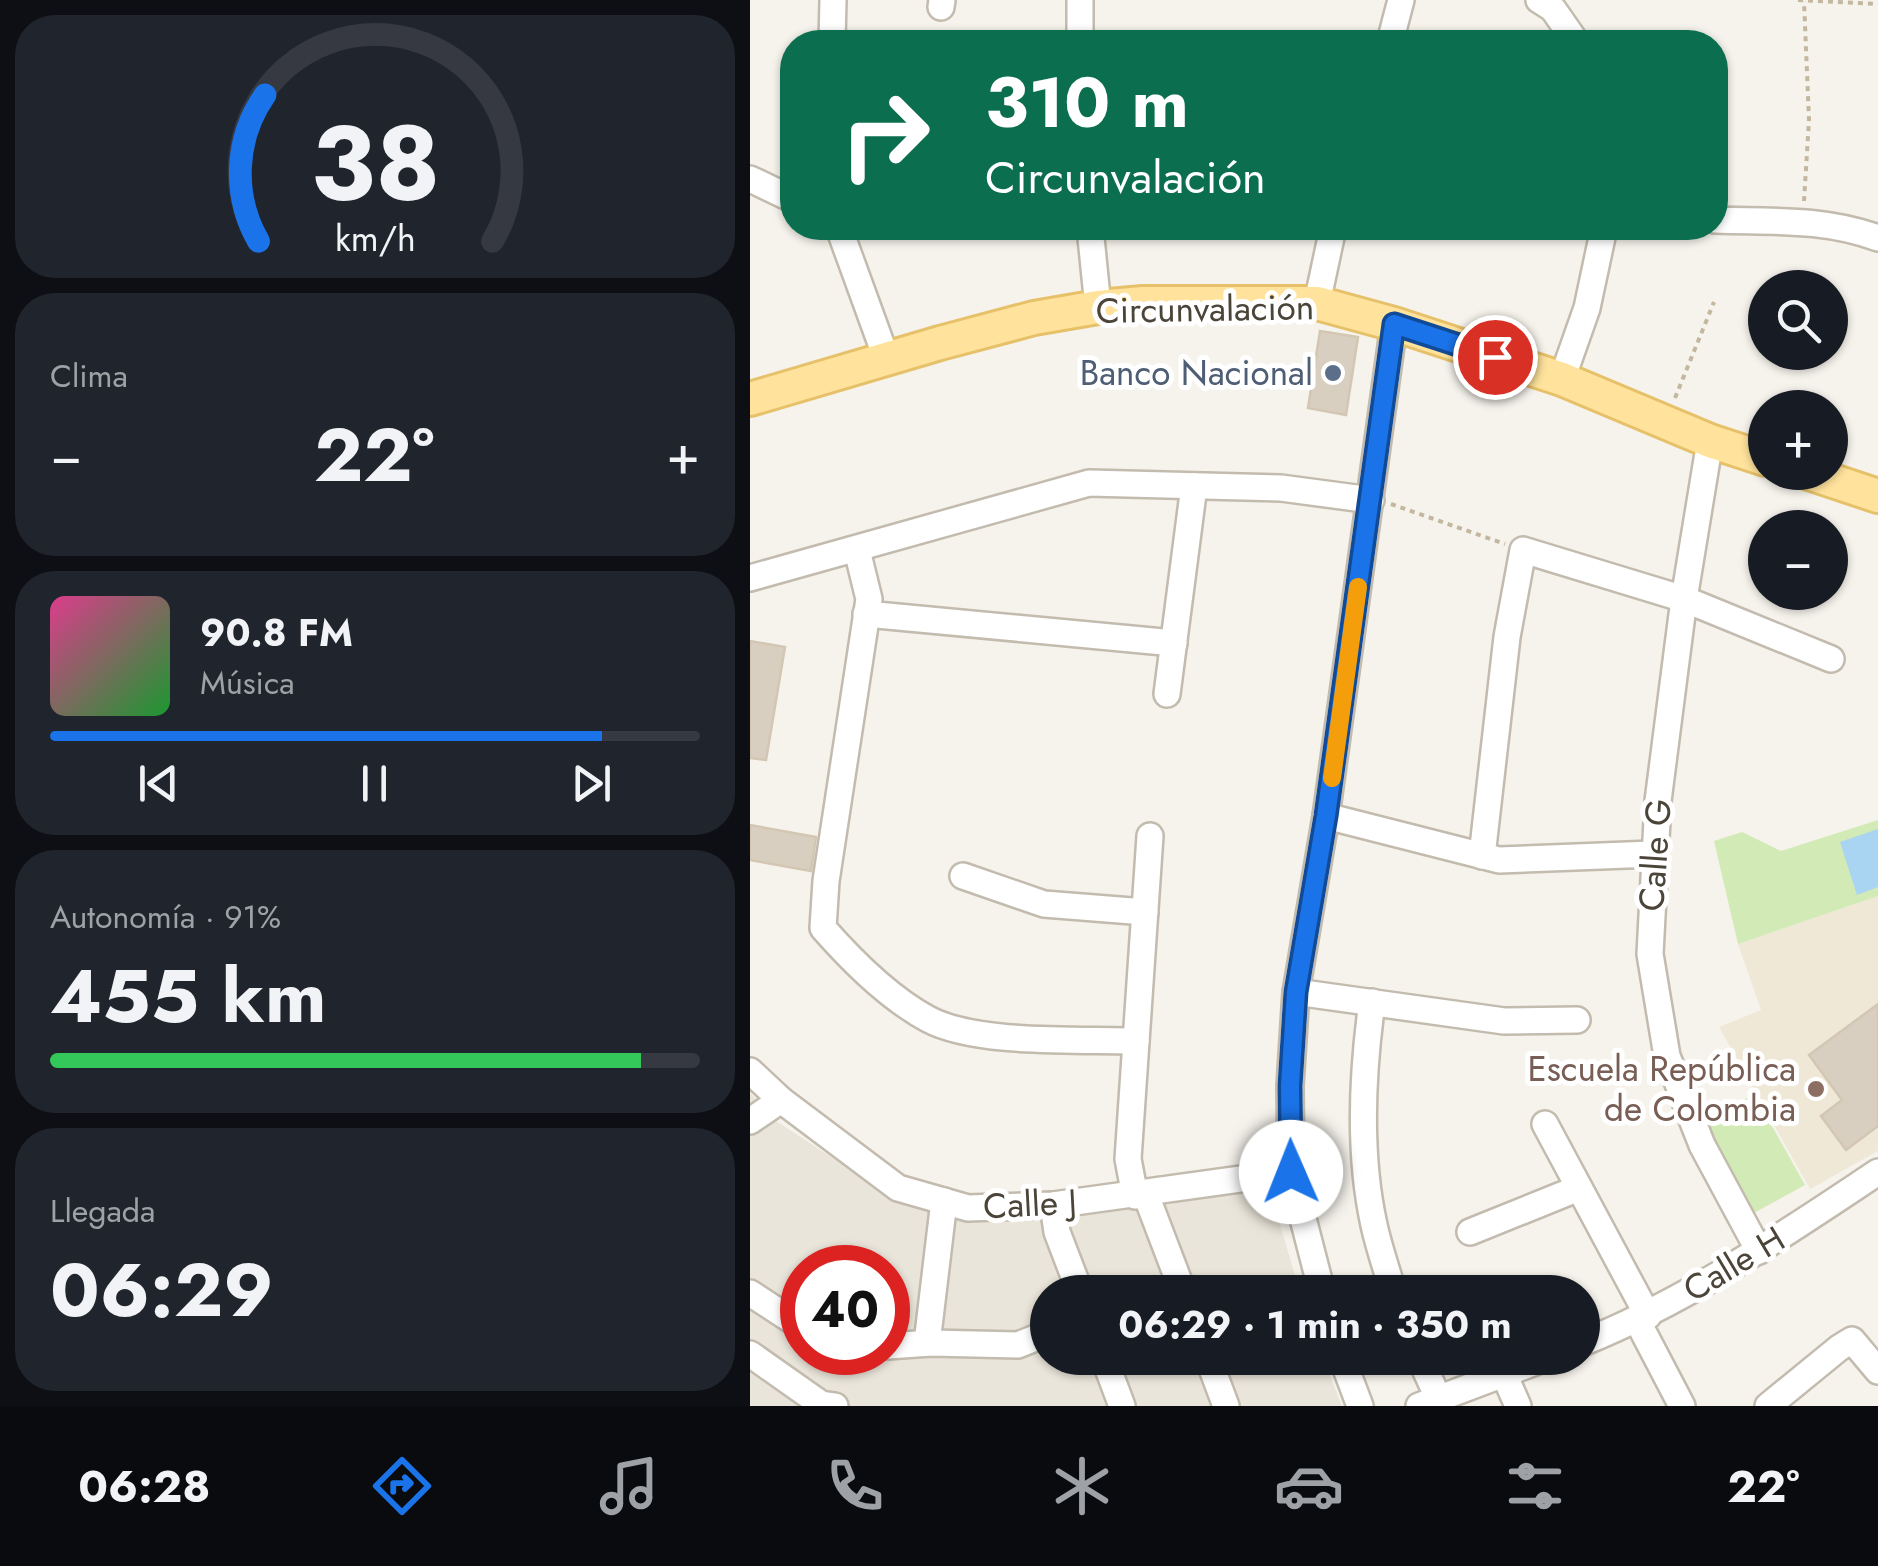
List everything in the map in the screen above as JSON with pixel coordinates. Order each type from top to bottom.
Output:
[{"type":"main road","name":"Circunvalación","points":[[750,399],[1034,318],[1098,307],[1143,303],[1317,303],[1562,379],[1748,453]]},
{"type":"main road","points":[[750,386],[811,382]]},
{"type":"main road","points":[[750,408],[811,382]]},
{"type":"main road","points":[[1848,486],[1878,496]]},
{"type":"street","points":[[832,30],[833,0]]},
{"type":"street","points":[[1080,0],[1080,30]]},
{"type":"street","points":[[1393,30],[1401,0]]},
{"type":"street","points":[[1539,0],[1552,9],[1567,30]]},
{"type":"street","points":[[750,179],[780,193]]},
{"type":"street","points":[[1728,220],[1802,220],[1852,228],[1878,238]]},
{"type":"street","points":[[843,240],[887,360]]},
{"type":"street","points":[[1091,240],[1098,307]]},
{"type":"street","points":[[1317,303],[1330,240]]},
{"type":"street","points":[[1562,379],[1586,308],[1601,240]]},
{"type":"street","points":[[1318,1275],[1291,1172],[1290,1086],[1296,992],[1326,816],[1394,324]]},
{"type":"street","name":"Calle G","points":[[1710,441],[1684,600],[1654,854],[1650,954],[1667,1056],[1702,1145],[1759,1251]]},
{"type":"street","points":[[750,578],[1089,483],[1281,488],[1370,500]]},
{"type":"street","points":[[1167,694],[1194,486]]},
{"type":"street","points":[[857,550],[868,599],[826,881],[823,928],[883,986],[930,1020],[979,1034],[1136,1042]]},
{"type":"street","points":[[1482,856],[1506,637],[1524,550],[1684,600],[1831,659]]},
{"type":"street","points":[[866,614],[1174,643]]},
{"type":"street","points":[[1326,816],[1499,860],[1654,854]]},
{"type":"street","points":[[1150,836],[1128,1159],[1175,1275]]},
{"type":"street","points":[[963,876],[1044,904],[1144,912]]},
{"type":"street","points":[[1296,992],[1504,1021],[1577,1020]]},
{"type":"street","points":[[1372,1002],[1364,1060],[1364,1147],[1374,1223],[1388,1275]]},
{"type":"street","name":"Calle J","points":[[750,1070],[782,1100],[898,1188],[968,1208],[1053,1205],[1291,1172]]},
{"type":"street","points":[[750,1121],[782,1100]]},
{"type":"street","points":[[1545,1124],[1580,1188],[1682,1406]]},
{"type":"street","name":"Calle H","points":[[1600,1336],[1643,1318],[1759,1251],[1878,1172]]},
{"type":"street","points":[[1470,1232],[1580,1188]]},
{"type":"street","points":[[927,1343],[944,1201]]},
{"type":"street","points":[[1053,1205],[1074,1275]]},
{"type":"street","points":[[750,1292],[780,1312]]},
{"type":"street","points":[[910,1344],[1018,1345],[1030,1340]]},
{"type":"street","points":[[1768,1406],[1852,1340],[1878,1371]]},
{"type":"street","points":[[750,1354],[820,1404],[836,1406]]},
{"type":"street","points":[[1110,1375],[1122,1406]]},
{"type":"street","points":[[1214,1375],[1226,1406]]},
{"type":"street","points":[[1348,1375],[1360,1406]]},
{"type":"street","points":[[1423,1375],[1429,1403],[1501,1375]]},
{"type":"street","points":[[1504,1375],[1518,1406]]},
{"type":"path","points":[[1802,220],[1809,120],[1801,0],[1878,4]]},
{"type":"path","points":[[1665,421],[1714,302]]},
{"type":"path","points":[[1406,508],[1524,550]]},
{"type":"shaded area","name":"Escuela República de Colombia","points":[[1878,896],[1878,1151],[1810,1189],[1719,1027],[1761,1010],[1738,944]]},
{"type":"shaded area","points":[[750,1093],[776,1121],[890,1195],[1077,1208],[1251,1191],[1278,1218],[1295,1275],[1030,1275],[1030,1375],[1330,1375],[1342,1406],[750,1406]]},
{"type":"green space","points":[[1878,820],[1878,896],[1738,944],[1714,841],[1742,832],[1781,851]]},
{"type":"green space","points":[[1754,1094],[1805,1185],[1752,1214],[1701,1124]]},
{"type":"water","points":[[1878,829],[1878,887],[1857,895],[1840,842]]},
{"type":"building","name":"Banco Nacional","points":[[1320,331],[1358,337],[1346,415],[1308,408]]},
{"type":"building","points":[[750,641],[785,647],[766,760],[750,758]]},
{"type":"building","points":[[750,825],[816,837],[811,871],[750,860]]},
{"type":"building","points":[[1878,1004],[1878,1126],[1846,1150],[1821,1116],[1842,1100],[1809,1055]]},
{"type":"slow traffic","points":[[1332,778],[1358,587]]},
{"type":"place","name":"Banco Nacional","points":[[1333,373]]},
{"type":"place","name":"Escuela República de Colombia","points":[[1816,1089]]},
{"type":"route","points":[[1291,1172],[1290,1086],[1296,992],[1326,816],[1394,324],[1495,357]]}]
